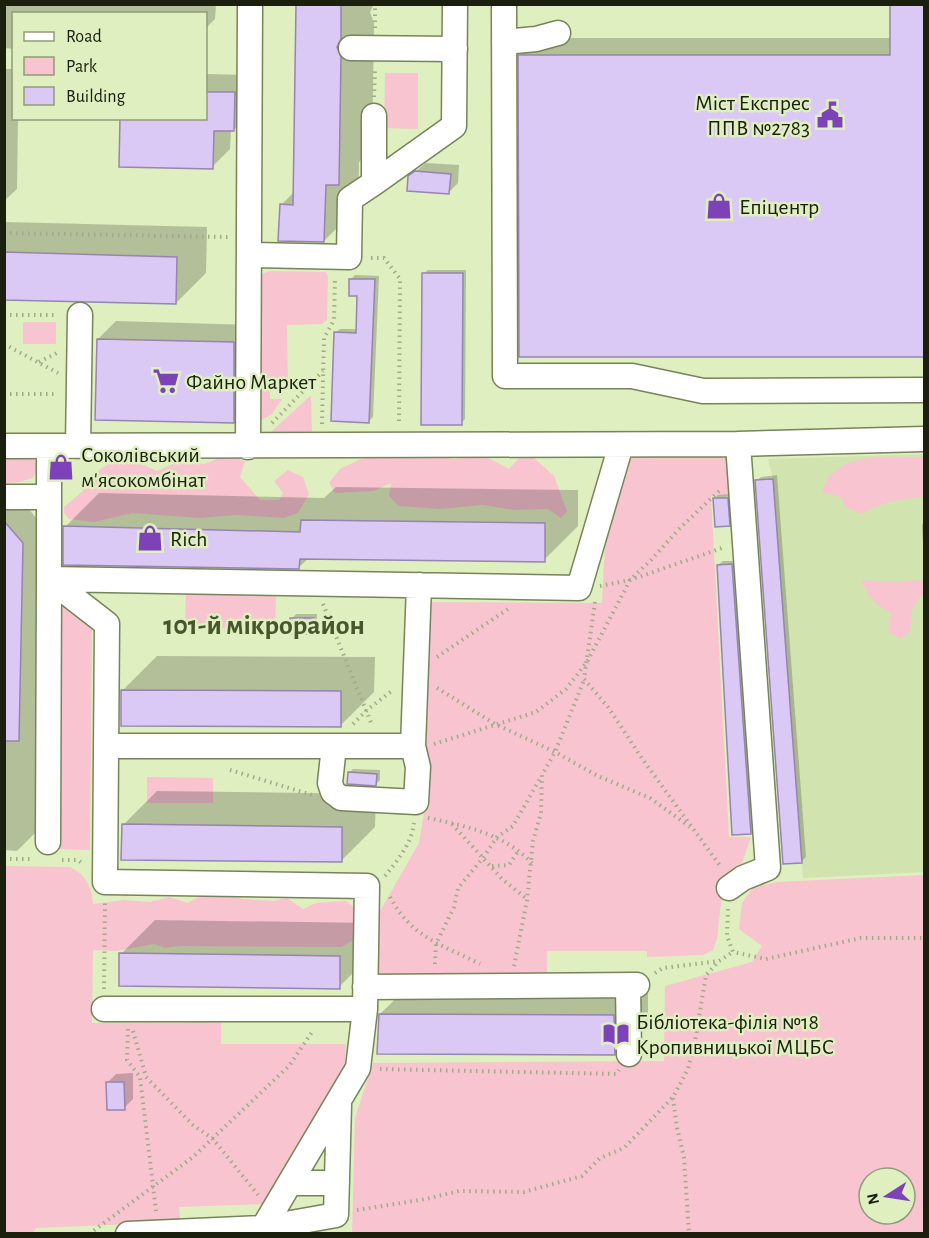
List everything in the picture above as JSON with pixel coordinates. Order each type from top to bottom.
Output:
[{"type":"lane","points":[[248,447],[250,4]]},
{"type":"lane","points":[[249,246],[342,257],[350,200],[454,126],[455,4]]},
{"type":"lane","points":[[504,4],[505,376],[632,376],[703,391],[924,390]]},
{"type":"lane","points":[[504,42],[536,39],[558,33]]},
{"type":"lane","points":[[351,48],[455,49]]},
{"type":"lane","points":[[374,116],[374,183]]},
{"type":"lane","points":[[78,446],[80,315]]},
{"type":"lane","points":[[4,446],[621,445],[924,440]]},
{"type":"lane","points":[[729,888],[743,878],[768,868],[738,444]]},
{"type":"lane","points":[[49,579],[419,585],[591,584],[621,445]]},
{"type":"lane","points":[[48,842],[49,446]]},
{"type":"lane","points":[[4,497],[49,497]]},
{"type":"lane","points":[[49,579],[106,624],[105,882],[374,884],[358,1068],[340,1102],[263,1228]]},
{"type":"lane","points":[[334,746],[330,783],[333,792],[341,798],[416,802],[419,585]]},
{"type":"lane","points":[[106,746],[378,746],[416,756]]},
{"type":"lane","points":[[104,1010],[328,1009],[365,998],[425,987],[632,986],[628,1054]]},
{"type":"lane","points":[[128,1233],[263,1228],[336,1215],[340,1102]]},
{"type":"lane","points":[[291,1183],[337,1183]]},
{"type":"path","points":[[4,233],[249,246]]},
{"type":"path","points":[[322,446],[324,338],[334,320],[342,257],[384,258],[400,279],[399,446]]},
{"type":"path","points":[[4,315],[80,315]]},
{"type":"path","points":[[4,344],[79,389]]},
{"type":"path","points":[[248,447],[323,371]]},
{"type":"path","points":[[4,394],[79,389]]},
{"type":"path","points":[[416,756],[432,745],[537,712],[566,689],[587,662],[630,580],[679,529],[740,472]]},
{"type":"path","points":[[425,987],[435,965],[436,944],[454,907],[458,888],[497,837],[513,826],[555,752],[584,679],[591,584],[630,580],[745,540]]},
{"type":"path","points":[[315,584],[367,710],[378,746]]},
{"type":"path","points":[[416,675],[495,724],[555,752],[598,776],[650,798],[697,832]]},
{"type":"path","points":[[584,679],[608,707],[643,760],[724,870],[729,888],[727,936],[733,952]]},
{"type":"path","points":[[510,986],[527,900],[533,841],[541,813],[542,775]]},
{"type":"path","points":[[416,802],[413,829],[405,847],[374,884],[416,930],[436,944],[482,965]]},
{"type":"path","points":[[451,823],[502,879],[527,900]]},
{"type":"path","points":[[492,866],[509,865],[519,850]]},
{"type":"path","points":[[104,1010],[105,882]]},
{"type":"path","points":[[336,1215],[459,1191],[524,1192],[582,1176],[600,1158],[624,1148],[673,1097],[688,1070],[696,1041],[706,975],[719,961],[733,952],[766,959],[861,938],[924,938]]},
{"type":"path","points":[[632,986],[663,968],[719,961]]},
{"type":"path","points":[[89,1233],[193,1157],[213,1139],[289,1066],[328,1009]]},
{"type":"path","points":[[128,1010],[146,1077],[193,1125],[213,1139],[265,1204],[263,1228]]},
{"type":"path","points":[[128,1010],[127,1060],[140,1077],[158,1232]]},
{"type":"path","points":[[358,1068],[616,1074],[628,1054]]},
{"type":"path","points":[[673,1097],[684,1157],[689,1233]]},
{"type":"shaded area","points":[[924,454],[924,872],[803,878],[773,479],[768,459]]},
{"type":"green space","points":[[385,73],[418,73],[418,129],[384,128]]},
{"type":"green space","points":[[269,271],[326,272],[328,277],[327,320],[322,324],[287,325],[288,385],[270,385],[270,399],[282,399],[272,414],[260,421],[258,276]]},
{"type":"green space","points":[[23,322],[56,322],[56,344],[23,344]]},
{"type":"green space","points":[[311,396],[312,433],[271,432],[309,397]]},
{"type":"green space","points":[[4,451],[34,456],[37,467],[33,478],[5,483]]},
{"type":"green space","points":[[479,453],[509,469],[519,458],[533,457],[554,476],[567,511],[561,518],[548,509],[514,510],[483,505],[440,509],[399,506],[389,496],[391,483],[374,491],[335,493],[329,483],[340,469],[361,459],[384,455],[430,455],[455,459]]},
{"type":"green space","points":[[227,455],[245,461],[240,477],[260,500],[279,500],[283,493],[274,481],[288,470],[303,477],[309,494],[298,513],[284,518],[237,515],[199,518],[133,513],[94,522],[69,519],[64,513],[64,507],[83,491],[85,480],[105,466],[119,460],[135,462],[157,471],[175,463],[204,464]]},
{"type":"green space","points":[[632,455],[728,455],[732,495],[711,496],[729,837],[751,837],[739,872],[722,894],[717,939],[713,950],[703,955],[647,957],[647,951],[547,951],[547,979],[381,976],[376,969],[373,935],[380,911],[419,843],[428,789],[421,743],[425,602],[602,603],[605,545],[611,509],[623,473]]},
{"type":"green space","points":[[875,457],[924,457],[924,497],[892,501],[861,514],[844,506],[841,497],[822,492],[831,475],[840,467],[851,462]]},
{"type":"green space","points":[[861,580],[897,582],[920,580],[924,582],[924,599],[920,596],[912,610],[910,632],[901,639],[888,631],[891,614],[873,600]]},
{"type":"green space","points":[[186,594],[276,596],[275,629],[185,627]]},
{"type":"green space","points":[[58,599],[92,627],[90,850],[56,849]]},
{"type":"green space","points":[[147,777],[213,778],[213,803],[147,803]]},
{"type":"green space","points":[[5,866],[70,867],[87,882],[93,904],[124,900],[150,902],[169,897],[188,903],[200,896],[219,892],[243,899],[274,901],[287,898],[303,909],[316,903],[346,901],[358,910],[357,938],[341,947],[180,946],[165,948],[154,944],[116,951],[93,950],[92,1023],[221,1022],[221,1044],[346,1044],[345,1063],[339,1081],[265,1204],[179,1207],[180,1222],[36,1228],[33,1233],[5,1234]]},
{"type":"green space","points":[[924,875],[924,1233],[352,1234],[355,1118],[373,1063],[664,1061],[665,986],[752,962],[762,946],[739,929],[742,903],[753,888],[777,882]]},
{"type":"building","points":[[296,4],[341,4],[341,39],[337,47],[341,57],[339,185],[326,185],[324,242],[278,241],[280,204],[293,205]]},
{"type":"building","name":"Епіцентр","points":[[890,4],[924,4],[924,357],[519,357],[518,55],[890,55]]},
{"type":"building","points":[[207,92],[235,92],[234,131],[214,131],[213,169],[119,167],[120,120],[207,120]]},
{"type":"building","points":[[415,171],[451,174],[449,194],[407,191],[408,176]]},
{"type":"building","points":[[4,252],[177,257],[176,304],[4,300]]},
{"type":"building","points":[[422,273],[463,273],[462,425],[421,425]]},
{"type":"building","points":[[349,279],[375,279],[369,423],[331,421],[334,332],[356,333],[357,296],[349,296]]},
{"type":"building","name":"Файно Маркет","points":[[97,339],[234,342],[234,423],[95,420]]},
{"type":"building","points":[[773,479],[802,863],[783,864],[755,480]]},
{"type":"building","points":[[713,498],[728,498],[730,526],[715,527]]},
{"type":"building","points":[[301,520],[545,523],[545,562],[300,559],[299,569],[63,565],[63,526],[300,532]]},
{"type":"building","points":[[4,521],[23,543],[19,741],[4,741]]},
{"type":"building","points":[[732,564],[751,834],[732,835],[717,565]]},
{"type":"building","points":[[290,618],[314,618],[313,634],[290,634]]},
{"type":"building","points":[[121,690],[341,691],[341,727],[121,726]]},
{"type":"building","points":[[348,772],[377,774],[376,786],[347,784]]},
{"type":"building","points":[[122,824],[342,827],[342,862],[121,860]]},
{"type":"building","points":[[119,953],[340,956],[340,989],[119,986]]},
{"type":"building","points":[[379,1014],[614,1015],[615,1055],[377,1054]]},
{"type":"building","points":[[106,1082],[124,1082],[125,1110],[107,1110]]},
{"type":"place","name":"Міст Експрес ППВ №2783","points":[[830,115]]},
{"type":"place","name":"Епіцентр","points":[[719,206]]},
{"type":"place","name":"Файно Маркет","points":[[166,381]]},
{"type":"place","name":"Соколівський м'ясокомбінат","points":[[61,467]]},
{"type":"place","name":"Rich","points":[[150,538]]},
{"type":"place","name":"Бібліотека-філія №18 Кропивницької МЦБС","points":[[616,1034]]},
{"type":"district","name":"101-й мікрорайон","points":[[264,624]]}]
